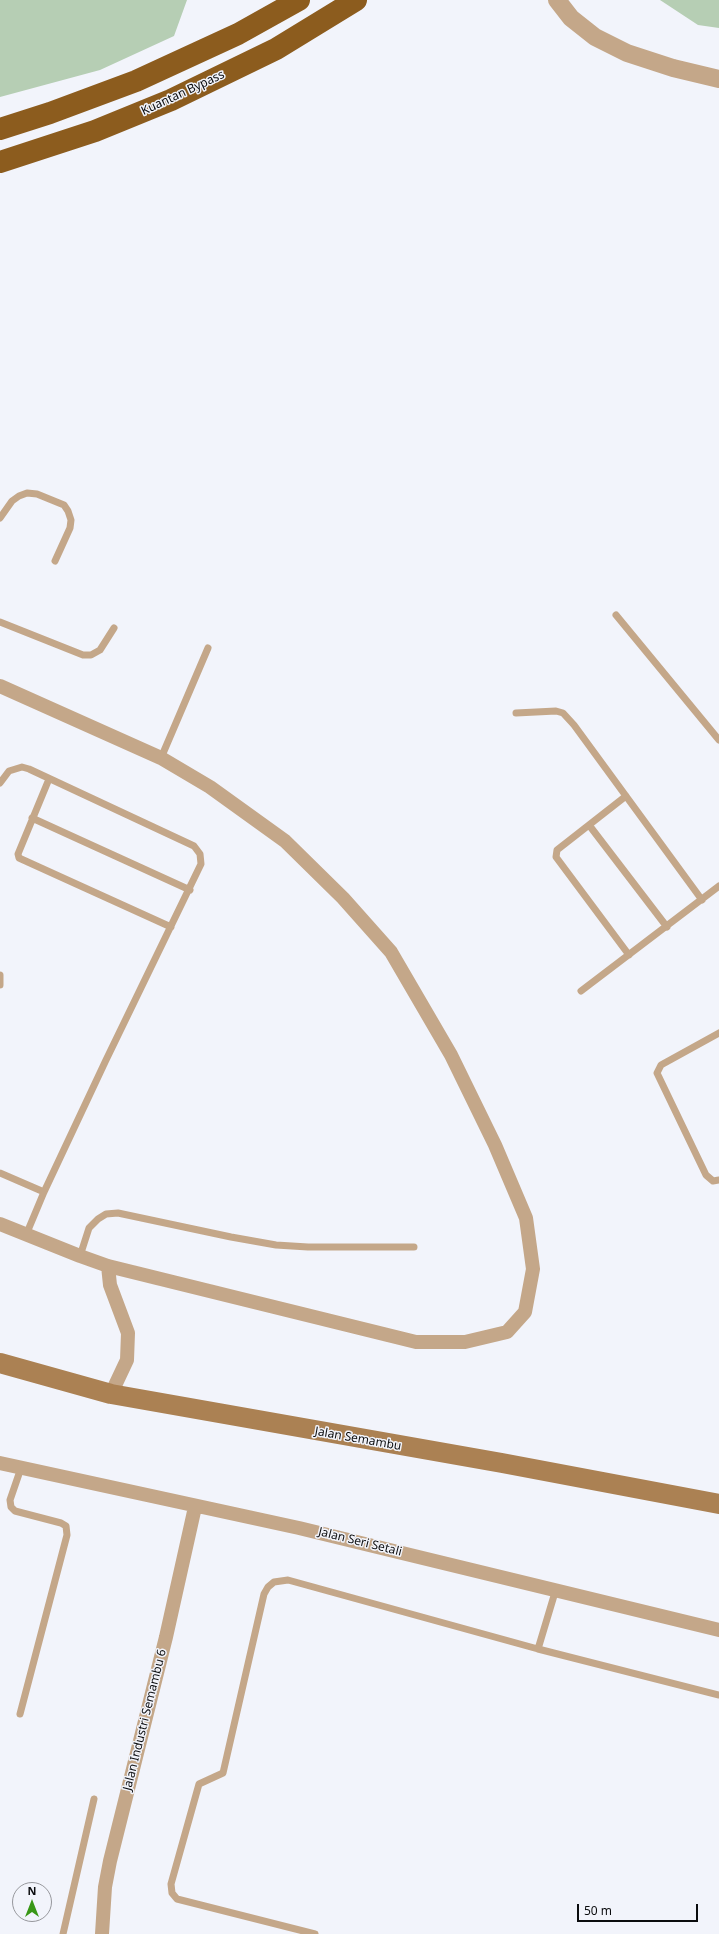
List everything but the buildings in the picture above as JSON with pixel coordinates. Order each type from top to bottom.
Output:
[{"type":"highway","points":[[0,128],[50,113],[142,78],[238,34],[300,0]]},
{"type":"highway","name":"Kuantan Bypass","points":[[0,162],[95,131],[171,100],[276,49],[356,0]]},
{"type":"main road","name":"Jalan Semambu","points":[[0,1363],[111,1394],[502,1463],[719,1504]]},
{"type":"street","points":[[557,0],[571,18],[595,37],[627,53],[673,68],[719,79]]},
{"type":"street","points":[[0,686],[161,758],[210,787],[285,841],[343,898],[392,952],[451,1055],[495,1145],[526,1218],[533,1269],[525,1312],[507,1332],[465,1342],[416,1342],[108,1266],[0,1224]]},
{"type":"street","points":[[108,1266],[110,1285],[128,1333],[127,1360],[111,1394]]},
{"type":"street","name":"Jalan Seri Setali","points":[[0,1463],[299,1528],[556,1589],[719,1630]]},
{"type":"street","name":"Jalan Industri Semambu 6","points":[[102,1934],[105,1887],[110,1861],[166,1637],[195,1506]]},
{"type":"lane","points":[[0,518],[12,501],[27,493],[37,494],[64,505],[71,520],[70,528],[54,561]]},
{"type":"lane","points":[[616,615],[719,740]]},
{"type":"lane","points":[[0,622],[83,655],[91,655],[100,650],[114,628]]},
{"type":"lane","points":[[161,758],[208,648]]},
{"type":"lane","points":[[516,713],[556,711],[563,713],[574,725],[702,900]]},
{"type":"lane","points":[[0,783],[9,771],[22,767],[194,846],[200,854],[201,864],[190,890],[106,1060],[44,1192],[26,1235]]},
{"type":"lane","points":[[49,779],[18,854],[22,860],[171,927]]},
{"type":"lane","points":[[626,796],[557,850],[556,857],[629,955]]},
{"type":"lane","points":[[32,818],[190,890]]},
{"type":"lane","points":[[589,825],[667,927]]},
{"type":"lane","points":[[581,991],[719,886]]},
{"type":"lane","points":[[0,975],[0,985]]},
{"type":"lane","points":[[719,1033],[661,1065],[657,1073],[706,1175],[713,1181],[719,1180]]},
{"type":"lane","points":[[0,1173],[44,1192]]},
{"type":"lane","points":[[80,1256],[90,1228],[98,1219],[106,1214],[118,1213],[276,1245],[308,1247],[414,1247]]},
{"type":"lane","points":[[20,1714],[67,1535],[66,1526],[61,1523],[15,1511],[11,1507],[10,1500],[21,1468]]},
{"type":"lane","points":[[315,1934],[177,1899],[172,1893],[171,1884],[199,1784],[223,1773],[264,1594],[268,1587],[274,1582],[288,1580],[538,1649],[719,1695]]},
{"type":"lane","points":[[538,1649],[556,1589]]},
{"type":"lane","points":[[62,1934],[94,1799]]},
{"type":"green space","points":[[0,0],[187,0],[174,36],[100,70],[0,97]]},
{"type":"green space","points":[[660,0],[719,0],[719,28],[698,25]]}]
